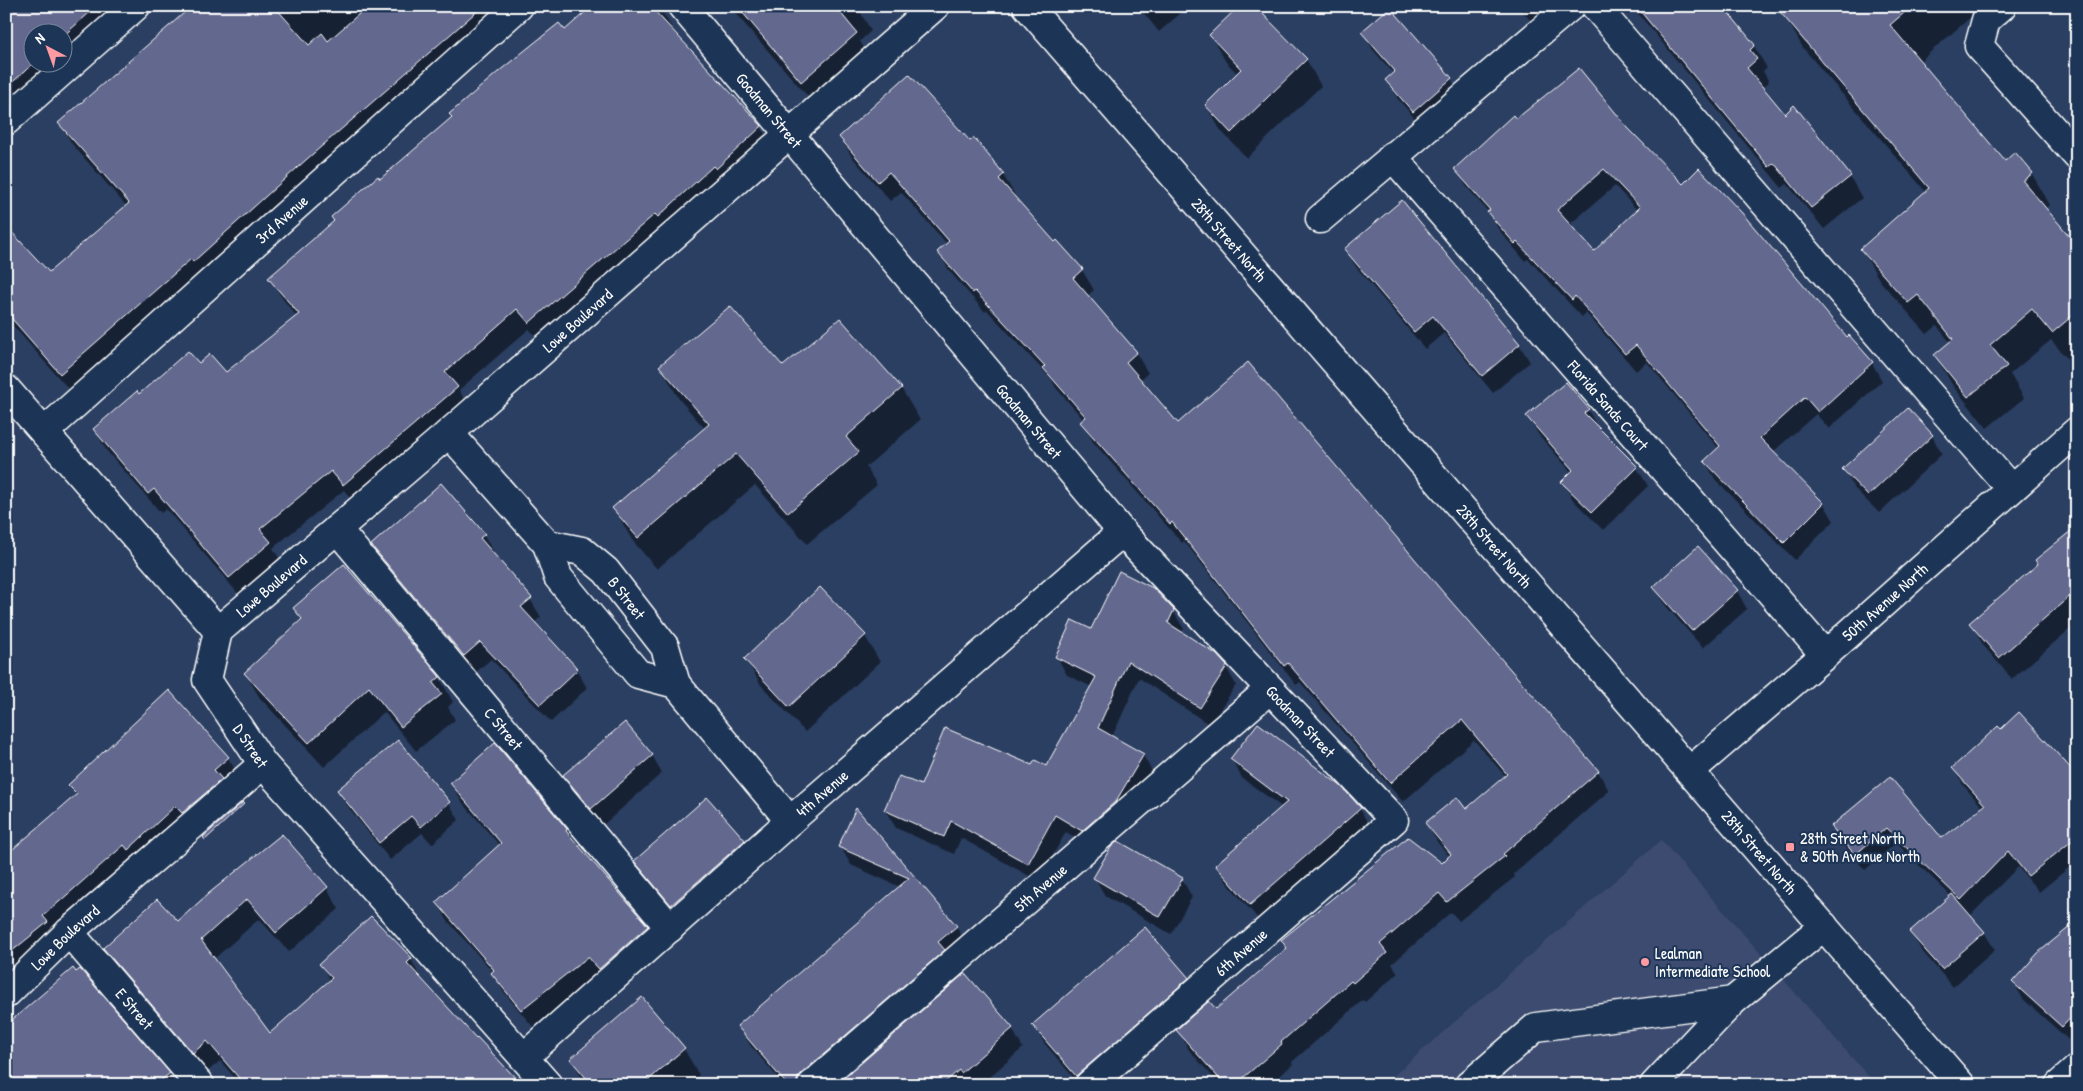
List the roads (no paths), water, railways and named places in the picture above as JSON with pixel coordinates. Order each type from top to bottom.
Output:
[{"type":"street","points":[[6,121],[136,6]]},
{"type":"street","name":"3rd Avenue","points":[[44,432],[519,6]]},
{"type":"street","name":"Goodman Street","points":[[682,6],[1122,532],[1394,820]]},
{"type":"street","name":"Lowe Boulevard","points":[[218,631],[449,433],[935,6]]},
{"type":"street","name":"28th Street North","points":[[1026,6],[1961,1085]]},
{"type":"street","points":[[1320,219],[1571,6]]},
{"type":"street","points":[[1595,6],[2011,489]]},
{"type":"street","points":[[2002,6],[1986,20],[1979,46],[2077,156]]},
{"type":"street","name":"Florida Sands Court","points":[[1392,156],[1825,655]]},
{"type":"street","points":[[6,389],[218,631]]},
{"type":"street","name":"50th Avenue North","points":[[1690,771],[1825,655],[2077,431]]},
{"type":"street","points":[[449,433],[547,544],[558,577],[638,674],[676,684]]},
{"type":"street","name":"C Street","points":[[337,529],[670,928]]},
{"type":"street","name":"4th Avenue","points":[[524,1057],[790,821],[1122,532]]},
{"type":"street","name":"B Street","points":[[547,544],[582,551],[606,571],[665,647],[676,684],[790,821]]},
{"type":"street","name":"D Street","points":[[218,631],[207,680],[263,764],[548,1085]]},
{"type":"street","name":"5th Avenue","points":[[812,1085],[1270,689]]},
{"type":"street","name":"Lowe Boulevard","points":[[6,994],[69,932],[263,764]]},
{"type":"street","name":"6th Avenue","points":[[1089,1085],[1394,820]]},
{"type":"street","points":[[1654,1085],[1733,1000],[1824,926]]},
{"type":"street","name":"E Street","points":[[69,932],[200,1085]]},
{"type":"street","points":[[1469,1085],[1536,1027],[1733,1000]]},
{"type":"street","points":[[2059,1085],[2077,1069]]},
{"type":"place","name":"28th Street North & 50th Avenue North","points":[[1790,847]]},
{"type":"place","name":"Lealman Intermediate School","points":[[1645,962]]}]
